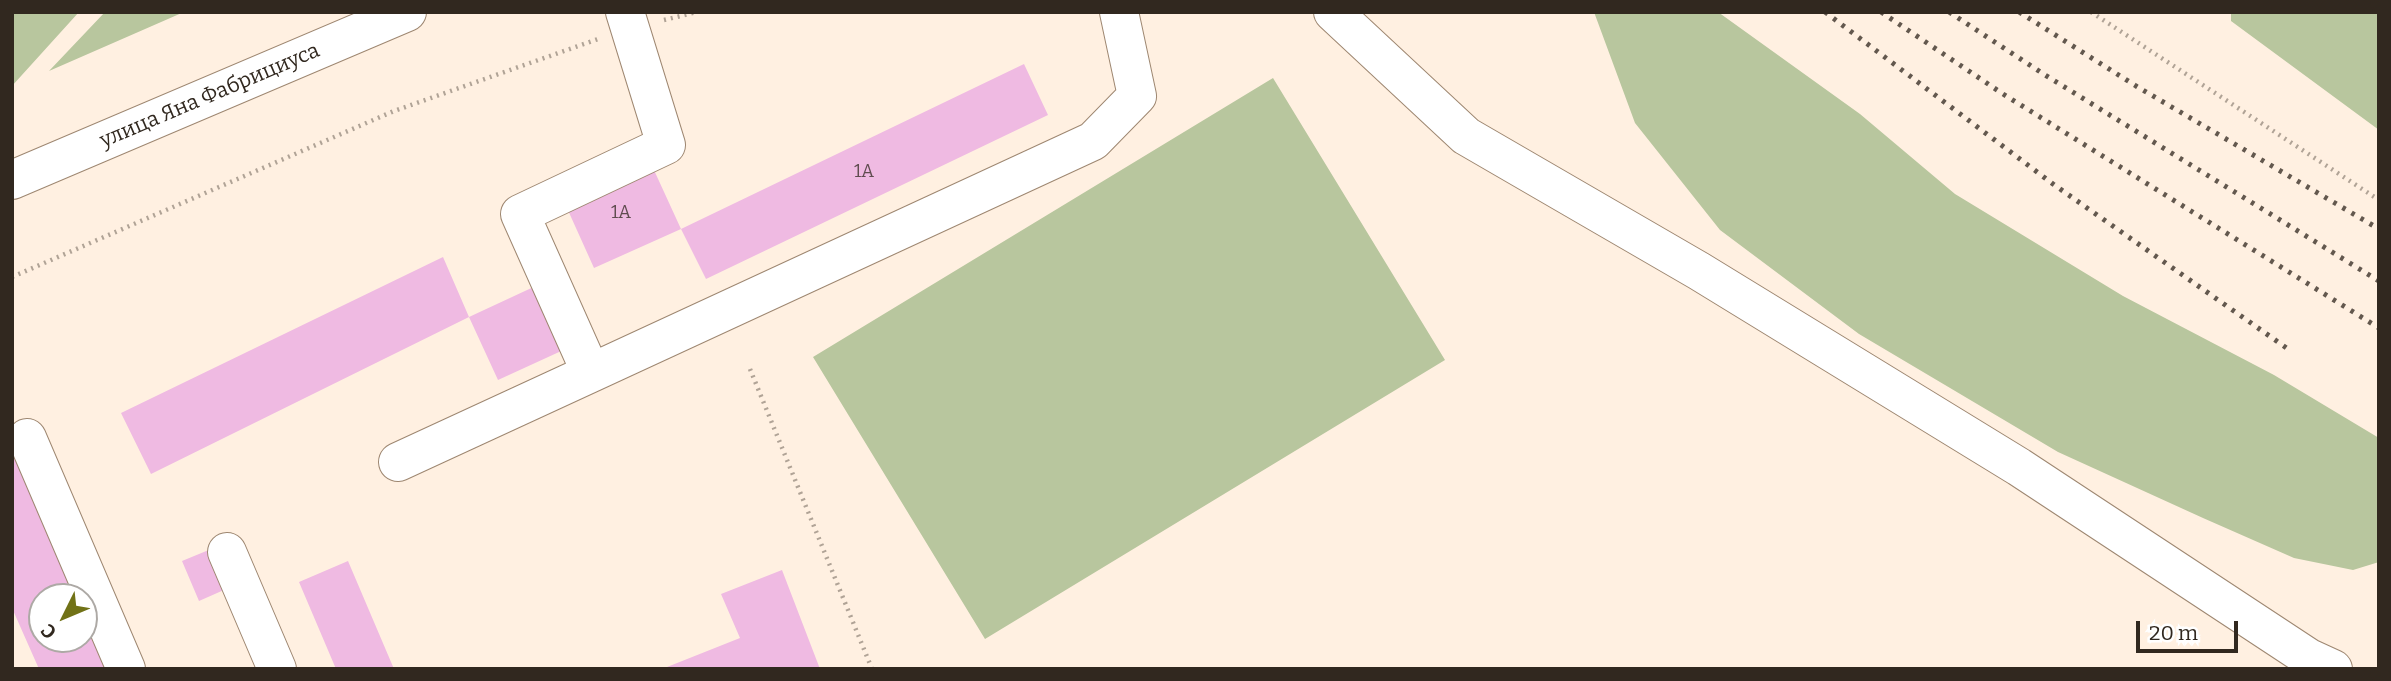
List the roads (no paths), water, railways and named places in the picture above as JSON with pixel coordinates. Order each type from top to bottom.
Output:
[{"type":"main road","name":"улица Яна Фабрициуса","points":[[12,180],[407,12]]},
{"type":"main road","points":[[398,461],[1093,141],[1137,96],[1119,12]]},
{"type":"main road","points":[[1333,12],[1466,136],[1699,271],[2019,467],[2309,658],[2333,669]]},
{"type":"main road","points":[[591,373],[520,214],[666,145],[627,20]]},
{"type":"main road","points":[[27,438],[127,669]]},
{"type":"main road","points":[[227,552],[277,669]]},
{"type":"railway","points":[[1825,12],[2053,184],[2288,349]]},
{"type":"railway","points":[[1881,12],[2003,94],[2379,328]]},
{"type":"railway","points":[[1949,12],[2045,75],[2379,281]]},
{"type":"railway","points":[[2019,12],[2136,86],[2379,229]]}]
